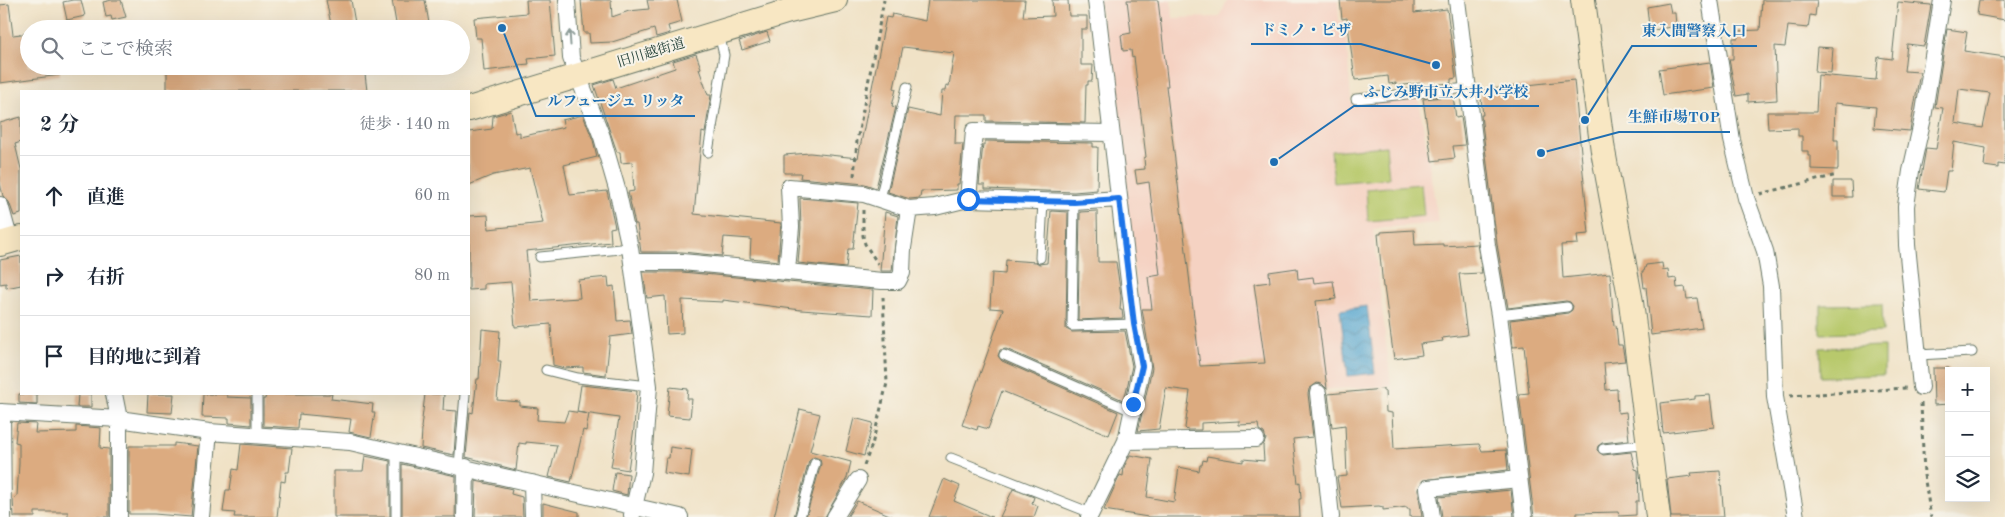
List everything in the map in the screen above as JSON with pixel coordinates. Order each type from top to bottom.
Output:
[{"type":"street","points":[[567,0],[571,58],[602,137],[617,190],[631,255],[649,386],[642,473],[633,512]]},
{"type":"street","name":"旧川越街道","points":[[470,109],[719,32],[835,0]]},
{"type":"street","points":[[1090,515],[1126,441],[1142,366],[1134,324],[1096,0]]},
{"type":"street","points":[[1457,0],[1487,244],[1499,316],[1524,517]]},
{"type":"street","points":[[1583,0],[1603,151],[1630,302],[1658,517]]},
{"type":"street","points":[[1710,0],[1732,140],[1746,198],[1765,251],[1771,286],[1775,397],[1796,517]]},
{"type":"street","points":[[1921,387],[1907,245],[1906,206],[1911,172],[1923,118],[1942,0]]},
{"type":"street","points":[[968,199],[974,131],[1111,133]]},
{"type":"street","points":[[787,270],[791,227],[789,187],[864,194],[909,209],[935,207],[968,199],[1074,202],[1119,199]]},
{"type":"street","points":[[0,206],[10,241]]},
{"type":"street","points":[[631,255],[682,262],[898,281],[902,273],[903,248],[909,209]]},
{"type":"street","points":[[1318,393],[1331,517]]},
{"type":"street","points":[[114,395],[119,420],[119,517]]},
{"type":"street","points":[[3,517],[1,412],[119,420],[209,432],[350,442],[532,483],[633,512],[680,517]]},
{"type":"street","points":[[201,517],[209,432]]},
{"type":"street","points":[[1126,441],[1256,438]]},
{"type":"street","points":[[463,466],[465,517]]},
{"type":"street","points":[[1432,517],[1428,488],[1519,479]]},
{"type":"street","points":[[835,517],[858,480]]},
{"type":"street","points":[[532,483],[533,517]]},
{"type":"lane","points":[[708,152],[724,55],[719,32]]},
{"type":"lane","points":[[880,199],[906,87]]},
{"type":"lane","points":[[1356,99],[1468,88]]},
{"type":"lane","points":[[1040,258],[1043,201]]},
{"type":"lane","points":[[1074,202],[1072,326],[1134,324]]},
{"type":"lane","points":[[540,257],[631,255]]},
{"type":"lane","points":[[1499,316],[1567,307]]},
{"type":"lane","points":[[1918,355],[1972,352]]},
{"type":"lane","points":[[1004,355],[1132,411]]},
{"type":"lane","points":[[546,370],[578,378],[649,386]]},
{"type":"lane","points":[[257,395],[257,436]]},
{"type":"lane","points":[[463,466],[465,395]]},
{"type":"lane","points":[[1603,449],[1649,444]]},
{"type":"lane","points":[[396,452],[396,517]]},
{"type":"lane","points":[[951,458],[1090,515]]},
{"type":"lane","points":[[800,517],[815,463]]},
{"type":"path","points":[[858,480],[872,445],[886,383],[881,269],[865,244],[863,236],[864,194],[855,180],[853,172],[884,0]]},
{"type":"path","points":[[1746,198],[1837,175]]},
{"type":"path","points":[[1775,397],[1921,387],[1924,475],[1931,517]]},
{"type":"shaded area","points":[[1099,0],[1171,0],[1173,18],[1220,17],[1227,0],[1338,0],[1339,21],[1345,21],[1351,102],[1419,98],[1438,223],[1373,229],[1391,386],[1255,393],[1252,362],[1147,369]]},
{"type":"green space","points":[[1386,146],[1389,178],[1334,183],[1331,151]]},
{"type":"green space","points":[[1421,184],[1424,216],[1368,221],[1366,189]]},
{"type":"green space","points":[[1882,304],[1883,332],[1820,334],[1820,305]]},
{"type":"green space","points":[[1884,346],[1884,375],[1821,377],[1820,348]]},
{"type":"water","points":[[1367,306],[1375,373],[1348,376],[1340,310]]},
{"type":"building","points":[[81,0],[85,16],[67,20],[63,2]]},
{"type":"building","points":[[121,0],[126,17],[112,20],[111,16],[106,17],[103,2]]},
{"type":"building","points":[[326,0],[351,0],[354,20],[330,20]]},
{"type":"building","points":[[392,0],[425,0],[428,20],[395,20]]},
{"type":"building","points":[[526,0],[550,0],[555,56],[528,59],[529,64],[518,65],[518,67],[484,71],[481,38],[476,38],[474,18],[527,13]]},
{"type":"building","points":[[581,0],[611,0],[612,17],[629,11],[649,9],[647,0],[677,0],[682,22],[668,26],[670,33],[656,37],[654,29],[612,42],[590,43],[589,33],[584,33]]},
{"type":"building","points":[[928,0],[1025,0],[1023,17],[1053,16],[1052,0],[1068,0],[1069,16],[1087,16],[1087,29],[1081,29],[1081,65],[1093,65],[1092,81],[1088,81],[1088,85],[1086,85],[1085,123],[986,121],[986,115],[956,115],[955,144],[963,144],[957,190],[921,191],[920,198],[910,199],[888,192],[908,109],[940,116],[942,91],[945,91],[946,85],[949,86],[954,53],[903,47],[894,88],[896,89],[892,106],[896,107],[876,188],[865,184],[800,178],[801,173],[784,173],[784,155],[810,153],[858,158],[886,17],[891,18],[892,14],[925,21]]},
{"type":"building","points":[[1127,0],[1158,0],[1168,86],[1166,86],[1200,366],[1265,363],[1254,284],[1270,282],[1269,272],[1297,268],[1298,279],[1313,277],[1314,283],[1333,281],[1336,299],[1316,301],[1327,389],[1322,384],[1317,383],[1309,389],[1313,437],[1293,439],[1298,483],[1300,482],[1300,517],[1148,517],[1104,510],[1120,475],[1123,476],[1124,467],[1130,455],[1152,459],[1147,497],[1174,502],[1179,467],[1199,471],[1200,465],[1202,465],[1203,460],[1206,461],[1207,456],[1243,462],[1243,459],[1264,461],[1263,446],[1266,439],[1264,433],[1259,430],[1258,424],[1239,425],[1239,421],[1201,423],[1201,430],[1187,430],[1185,428],[1190,391],[1166,388],[1159,429],[1138,431],[1152,368],[1142,309],[1152,309],[1148,277],[1160,275],[1149,182],[1137,184],[1135,170],[1145,169],[1144,158],[1146,157],[1134,57],[1132,58],[1131,50],[1123,51],[1121,35],[1131,33]]},
{"type":"building","points":[[1340,0],[1414,0],[1414,13],[1447,9],[1456,78],[1451,79],[1451,83],[1422,86],[1421,83],[1396,86],[1396,83],[1389,84],[1388,76],[1355,80],[1347,18],[1342,19]]},
{"type":"building","points":[[1762,0],[1817,0],[1815,16],[1810,15],[1808,28],[1788,26],[1785,47],[1775,46],[1777,100],[1748,102],[1748,94],[1736,96],[1729,59],[1733,59],[1733,38],[1738,38],[1737,31],[1760,30]]},
{"type":"building","points":[[1979,0],[2005,0],[2005,20],[1977,15]]},
{"type":"building","points":[[1898,2],[1931,5],[1924,46],[1907,44],[1904,71],[1920,72],[1910,131],[1874,128],[1876,107],[1835,103],[1834,140],[1838,140],[1838,170],[1811,169],[1811,156],[1808,156],[1808,151],[1802,151],[1802,136],[1798,136],[1798,128],[1768,129],[1767,112],[1816,112],[1818,75],[1876,80],[1878,57],[1892,59]]},
{"type":"building","points":[[1669,3],[1671,13],[1675,13],[1676,26],[1654,30],[1653,26],[1649,27],[1647,7]]},
{"type":"building","points":[[9,4],[13,35],[20,34],[20,75],[60,75],[0,83],[0,5]]},
{"type":"building","points":[[1947,29],[1967,32],[1964,51],[2005,57],[2005,165],[1998,164],[1998,168],[1984,166],[1986,148],[1954,142],[1951,171],[1947,171],[1944,192],[1919,189],[1926,148],[1936,149],[1943,108],[1935,107]],"holes":[[[1959,89],[1990,93],[1983,128],[1955,123]]]},
{"type":"building","points":[[767,32],[770,41],[742,50],[739,41]]},
{"type":"building","points":[[1817,47],[1833,48],[1831,73],[1815,72]]},
{"type":"building","points":[[696,54],[708,95],[711,95],[705,133],[702,132],[694,214],[781,223],[778,261],[750,258],[751,239],[724,237],[722,256],[682,252],[641,252],[637,224],[635,224],[628,192],[634,191],[632,162],[621,163],[620,152],[617,152],[594,85],[613,79],[616,88],[675,68],[673,61]]},
{"type":"building","points":[[1710,62],[1714,88],[1663,95],[1659,69]]},
{"type":"building","points":[[167,75],[365,75],[367,90],[167,90]]},
{"type":"building","points":[[1574,80],[1589,234],[1577,235],[1578,244],[1561,245],[1563,278],[1610,273],[1614,326],[1616,325],[1618,345],[1622,345],[1625,361],[1604,363],[1606,390],[1617,389],[1618,413],[1626,412],[1629,440],[1602,443],[1598,446],[1597,450],[1603,455],[1631,452],[1635,469],[1638,470],[1639,501],[1636,501],[1636,515],[1619,516],[1618,512],[1577,513],[1577,517],[1534,517],[1519,394],[1529,393],[1524,346],[1513,347],[1510,320],[1568,313],[1572,310],[1573,306],[1570,302],[1566,301],[1508,308],[1497,244],[1481,115],[1483,115],[1480,90]]},
{"type":"building","points":[[1453,96],[1456,118],[1461,117],[1465,145],[1453,146],[1455,158],[1432,161],[1423,99]]},
{"type":"building","points":[[511,111],[515,133],[520,132],[520,137],[564,127],[562,120],[583,115],[593,140],[597,157],[564,165],[570,195],[607,191],[615,227],[610,228],[611,242],[526,251],[531,301],[580,298],[578,280],[608,277],[609,287],[614,286],[617,321],[630,320],[632,334],[610,337],[606,375],[583,372],[583,367],[565,368],[553,365],[551,324],[515,327],[511,282],[484,284],[484,289],[470,290],[470,216],[488,215],[489,229],[543,223],[530,168],[493,175],[470,185],[470,132],[492,129],[493,116]]},
{"type":"building","points":[[20,117],[20,142],[15,144],[20,165],[20,214],[14,216],[9,202],[3,196],[0,183],[0,123]]},
{"type":"building","points":[[985,141],[1093,143],[1093,147],[1098,147],[1097,190],[1074,192],[985,189],[985,185],[979,185],[983,144],[985,144]]},
{"type":"building","points":[[1833,181],[1851,181],[1852,197],[1833,197]]},
{"type":"building","points":[[800,198],[858,203],[853,249],[848,249],[846,268],[798,263],[801,228]]},
{"type":"building","points":[[1051,211],[1068,212],[1066,329],[1072,332],[1125,331],[1132,366],[1126,392],[1123,400],[1006,349],[1000,350],[998,356],[1002,361],[1118,412],[1109,435],[1002,391],[988,429],[978,426],[977,430],[962,425],[1003,309],[990,308],[992,273],[1005,274],[1006,260],[1036,262],[1039,264],[1047,263]]},
{"type":"building","points":[[1097,211],[1098,262],[1116,262],[1121,296],[1120,310],[1122,310],[1123,318],[1078,320],[1080,212]]},
{"type":"building","points":[[885,212],[898,216],[892,271],[880,271]]},
{"type":"building","points":[[1414,230],[1415,245],[1477,244],[1482,273],[1459,274],[1467,335],[1442,338],[1443,341],[1420,344],[1422,355],[1394,359],[1383,287],[1378,234],[1381,234],[1381,232]]},
{"type":"building","points":[[20,256],[20,285],[6,288],[6,283],[0,284],[0,260]]},
{"type":"building","points":[[1662,263],[1663,270],[1668,269],[1669,279],[1676,278],[1677,288],[1685,287],[1687,299],[1697,298],[1702,328],[1651,335],[1646,287],[1644,288],[1642,271],[1644,271],[1646,265]]},
{"type":"building","points":[[643,272],[682,272],[873,290],[872,315],[801,310],[723,300],[723,302],[682,300],[683,333],[667,334],[665,296],[647,298]]},
{"type":"building","points":[[482,329],[500,331],[498,361],[501,361],[497,400],[520,402],[520,406],[538,408],[537,420],[564,422],[568,411],[589,414],[586,431],[583,430],[571,482],[549,477],[557,445],[519,443],[516,470],[466,457],[470,412],[473,413],[477,379],[479,379]]},
{"type":"building","points":[[1933,368],[1945,368],[1945,404],[1934,405]]},
{"type":"building","points":[[581,385],[637,391],[628,470],[611,467],[619,418],[577,412]]},
{"type":"building","points":[[670,387],[688,389],[687,399],[692,399],[690,418],[667,416]]},
{"type":"building","points":[[1383,389],[1385,391],[1386,412],[1392,413],[1394,449],[1479,444],[1482,451],[1506,450],[1508,470],[1423,480],[1418,489],[1422,517],[1410,517],[1410,509],[1407,509],[1407,507],[1383,510],[1383,507],[1379,506],[1342,508],[1337,477],[1347,476],[1345,425],[1332,427],[1328,394]]},
{"type":"building","points":[[19,394],[37,395],[37,404],[19,403]]},
{"type":"building","points":[[78,395],[91,395],[91,407],[77,407]]},
{"type":"building","points":[[148,395],[174,395],[172,413],[147,412]]},
{"type":"building","points":[[203,395],[251,398],[251,425],[229,423],[229,418],[202,417]]},
{"type":"building","points":[[266,395],[332,395],[331,399],[373,404],[372,412],[375,412],[371,437],[349,432],[351,419],[299,414],[298,428],[263,426],[263,399],[265,399]]},
{"type":"building","points":[[425,395],[444,395],[443,410],[457,411],[454,455],[421,448]]},
{"type":"building","points":[[1710,395],[1714,427],[1663,433],[1660,403],[1695,399],[1695,396]]},
{"type":"building","points":[[800,409],[820,414],[810,451],[851,462],[847,478],[825,517],[806,517],[821,464],[820,459],[814,457],[809,461],[794,517],[774,517]]},
{"type":"building","points":[[854,418],[873,423],[864,456],[846,451]]},
{"type":"building","points":[[17,423],[36,424],[35,433],[76,432],[76,426],[101,428],[100,448],[109,449],[109,517],[68,517],[68,512],[35,512],[35,517],[14,517],[13,499],[17,496],[19,463],[19,443],[15,442]]},
{"type":"building","points":[[174,443],[198,446],[191,517],[129,514],[129,446],[174,446]]},
{"type":"building","points":[[241,444],[292,448],[289,472],[286,472],[285,482],[281,481],[277,517],[234,517],[235,513],[223,512],[226,490],[230,490],[233,469],[238,470]]},
{"type":"building","points":[[670,447],[692,450],[689,477],[664,473]]},
{"type":"building","points":[[365,456],[390,461],[390,517],[334,517],[334,471],[363,471]]},
{"type":"building","points":[[402,464],[456,476],[455,517],[402,517]]},
{"type":"building","points":[[1720,471],[1724,517],[1671,517],[1667,479],[1692,476],[1691,473]]},
{"type":"building","points":[[615,472],[629,474],[627,495],[612,491]]},
{"type":"building","points":[[944,479],[960,486],[954,501],[992,517],[929,517]]},
{"type":"building","points":[[476,481],[512,489],[511,494],[522,497],[523,517],[475,517]]},
{"type":"building","points":[[1013,489],[1034,497],[1032,503],[1038,506],[1034,517],[1000,517]]},
{"type":"building","points":[[1511,490],[1514,517],[1442,517],[1439,497]]},
{"type":"building","points":[[857,501],[894,517],[847,517]]},
{"type":"building","points":[[543,503],[579,512],[579,517],[543,517]]},
{"type":"place","name":"ルフュージュ リッタ","points":[[502,28]]},
{"type":"place","name":"ドミノ・ピザ","points":[[1436,65]]},
{"type":"place","name":"東入間警察入口","points":[[1585,120]]},
{"type":"place","name":"生鮮市場TOP","points":[[1541,153]]},
{"type":"place","name":"ふじみ野市立大井小学校","points":[[1274,162]]},
{"type":"route","points":[[968,199],[1074,202],[1119,199],[1134,324],[1142,366],[1133,404]]}]
